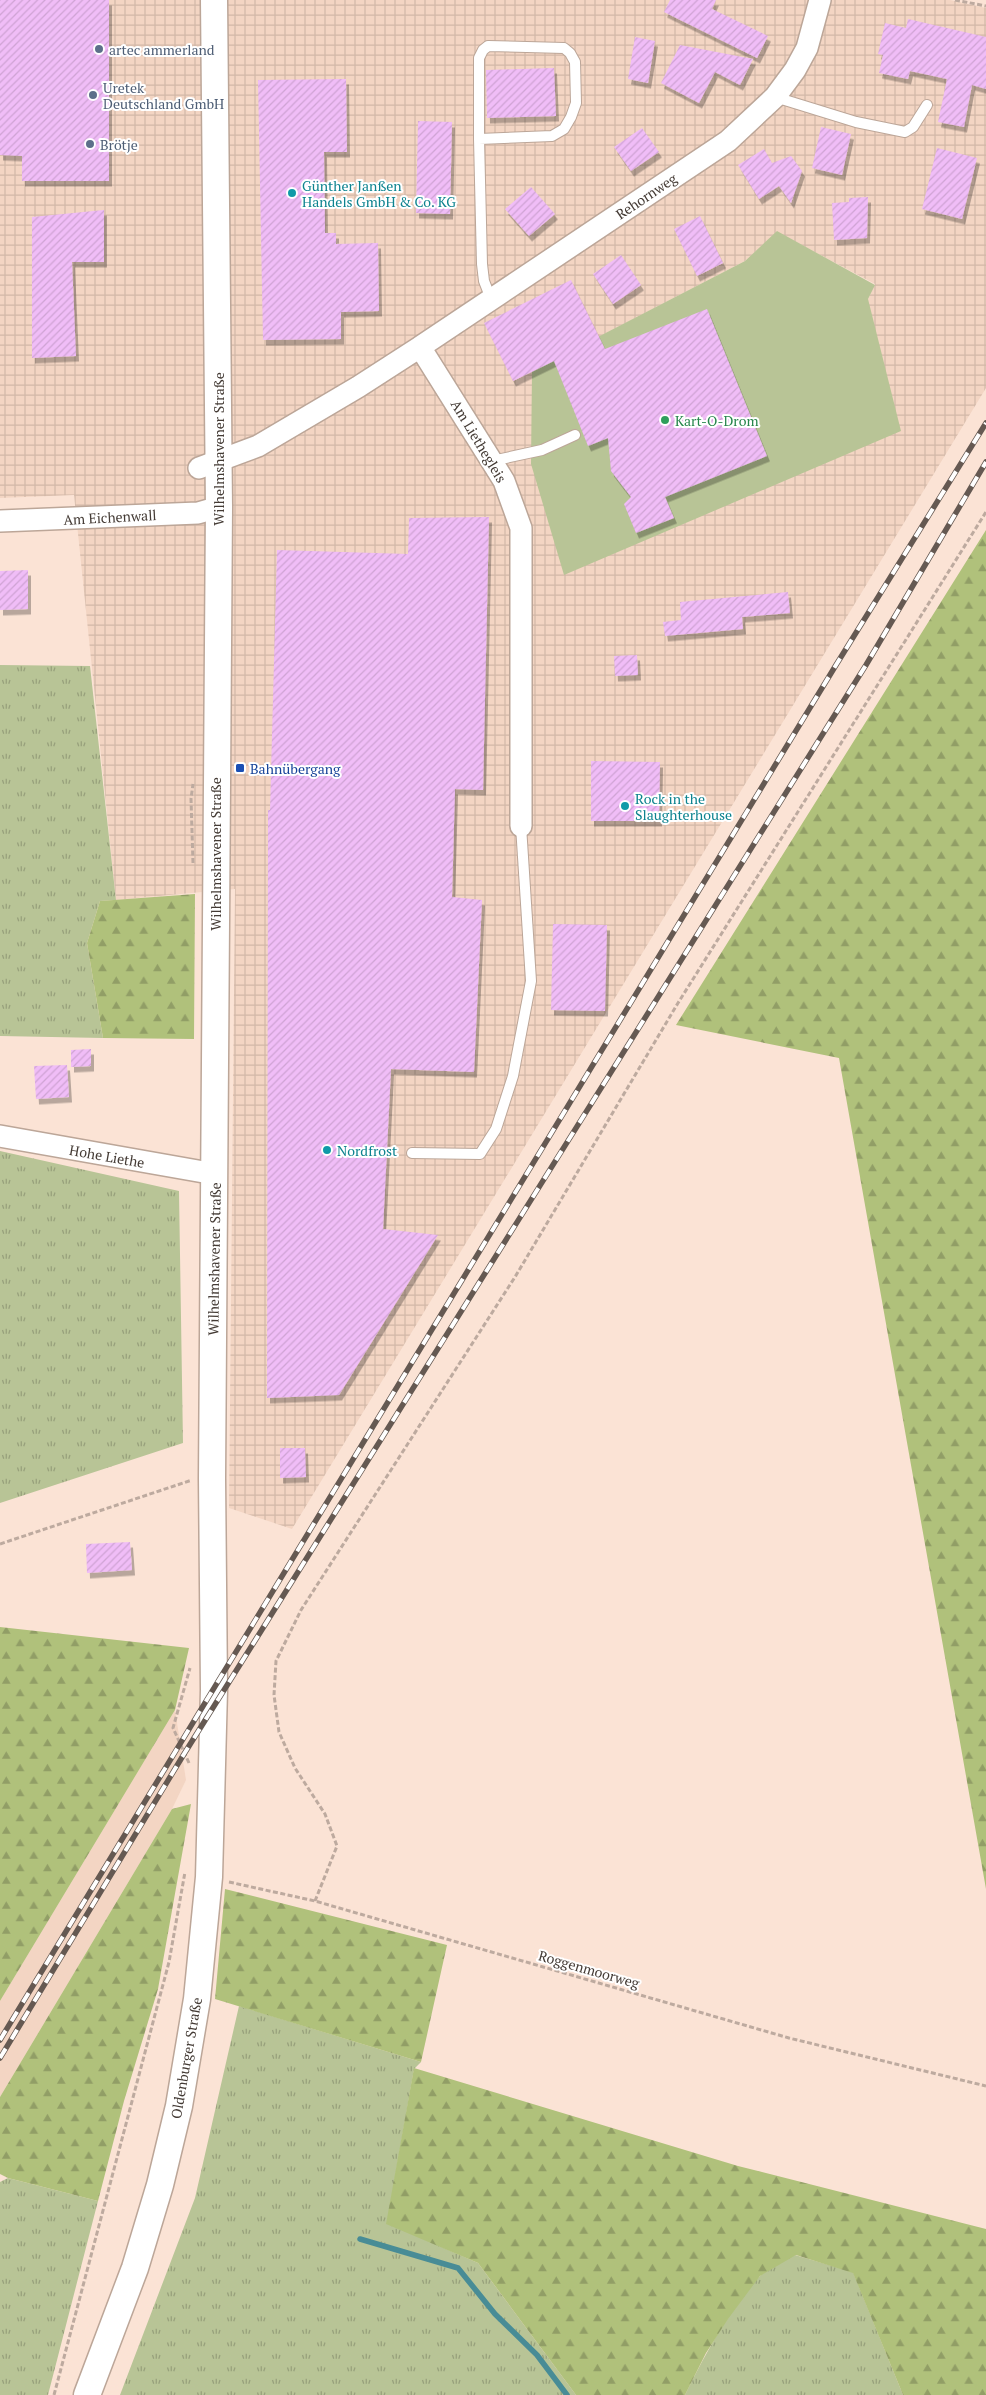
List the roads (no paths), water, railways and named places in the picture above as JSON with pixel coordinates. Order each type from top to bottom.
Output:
[{"type":"street","name":"Wilhelmshavener Straße","points":[[213,1708],[212,1478],[219,507],[209,464],[214,0]]},
{"type":"street","name":"Rehornweg","points":[[420,347],[728,142],[775,97],[795,70],[807,48],[820,0]]},
{"type":"street","points":[[209,464],[258,446],[358,387],[420,347]]},
{"type":"street","name":"Am Liethegleis","points":[[420,347],[504,481],[521,528],[521,826]]},
{"type":"street","name":"Am Eichenwall","points":[[0,521],[198,512],[219,507]]},
{"type":"street","name":"Hohe Liethe","points":[[0,1136],[215,1174]]},
{"type":"street","name":"Oldenburger Straße","points":[[87,2395],[135,2268],[160,2185],[179,2106],[197,1999],[193,1873],[213,1708]]},
{"type":"lane","points":[[479,139],[552,136],[564,129],[576,103],[576,62],[570,53],[564,48],[488,46],[483,50],[479,58],[479,139],[482,264],[484,281],[491,299]]},
{"type":"lane","points":[[775,97],[856,122],[906,132],[913,127],[927,105]]},
{"type":"lane","points":[[492,461],[542,450],[575,435]]},
{"type":"lane","points":[[412,1153],[480,1154],[496,1129],[513,1076],[531,981],[521,826]]},
{"type":"waterway","points":[[360,2239],[458,2268],[495,2314],[537,2355],[567,2395]]},
{"type":"railway","points":[[0,2040],[836,665],[986,423]]},
{"type":"railway","points":[[0,2058],[184,1754],[866,665],[986,462]]},
{"type":"place","name":"artec ammerland","points":[[99,49]]},
{"type":"place","name":"Uretek Deutschland GmbH","points":[[93,95]]},
{"type":"place","name":"Brötje","points":[[90,144]]},
{"type":"place","name":"Günther Janßen Handels GmbH & Co. KG","points":[[292,193]]},
{"type":"place","name":"Kart-O-Drom","points":[[665,420]]},
{"type":"place","name":"Bahnübergang","points":[[240,768]]},
{"type":"place","name":"Rock in the Slaughterhouse","points":[[625,806]]},
{"type":"place","name":"Nordfrost","points":[[327,1150]]}]
